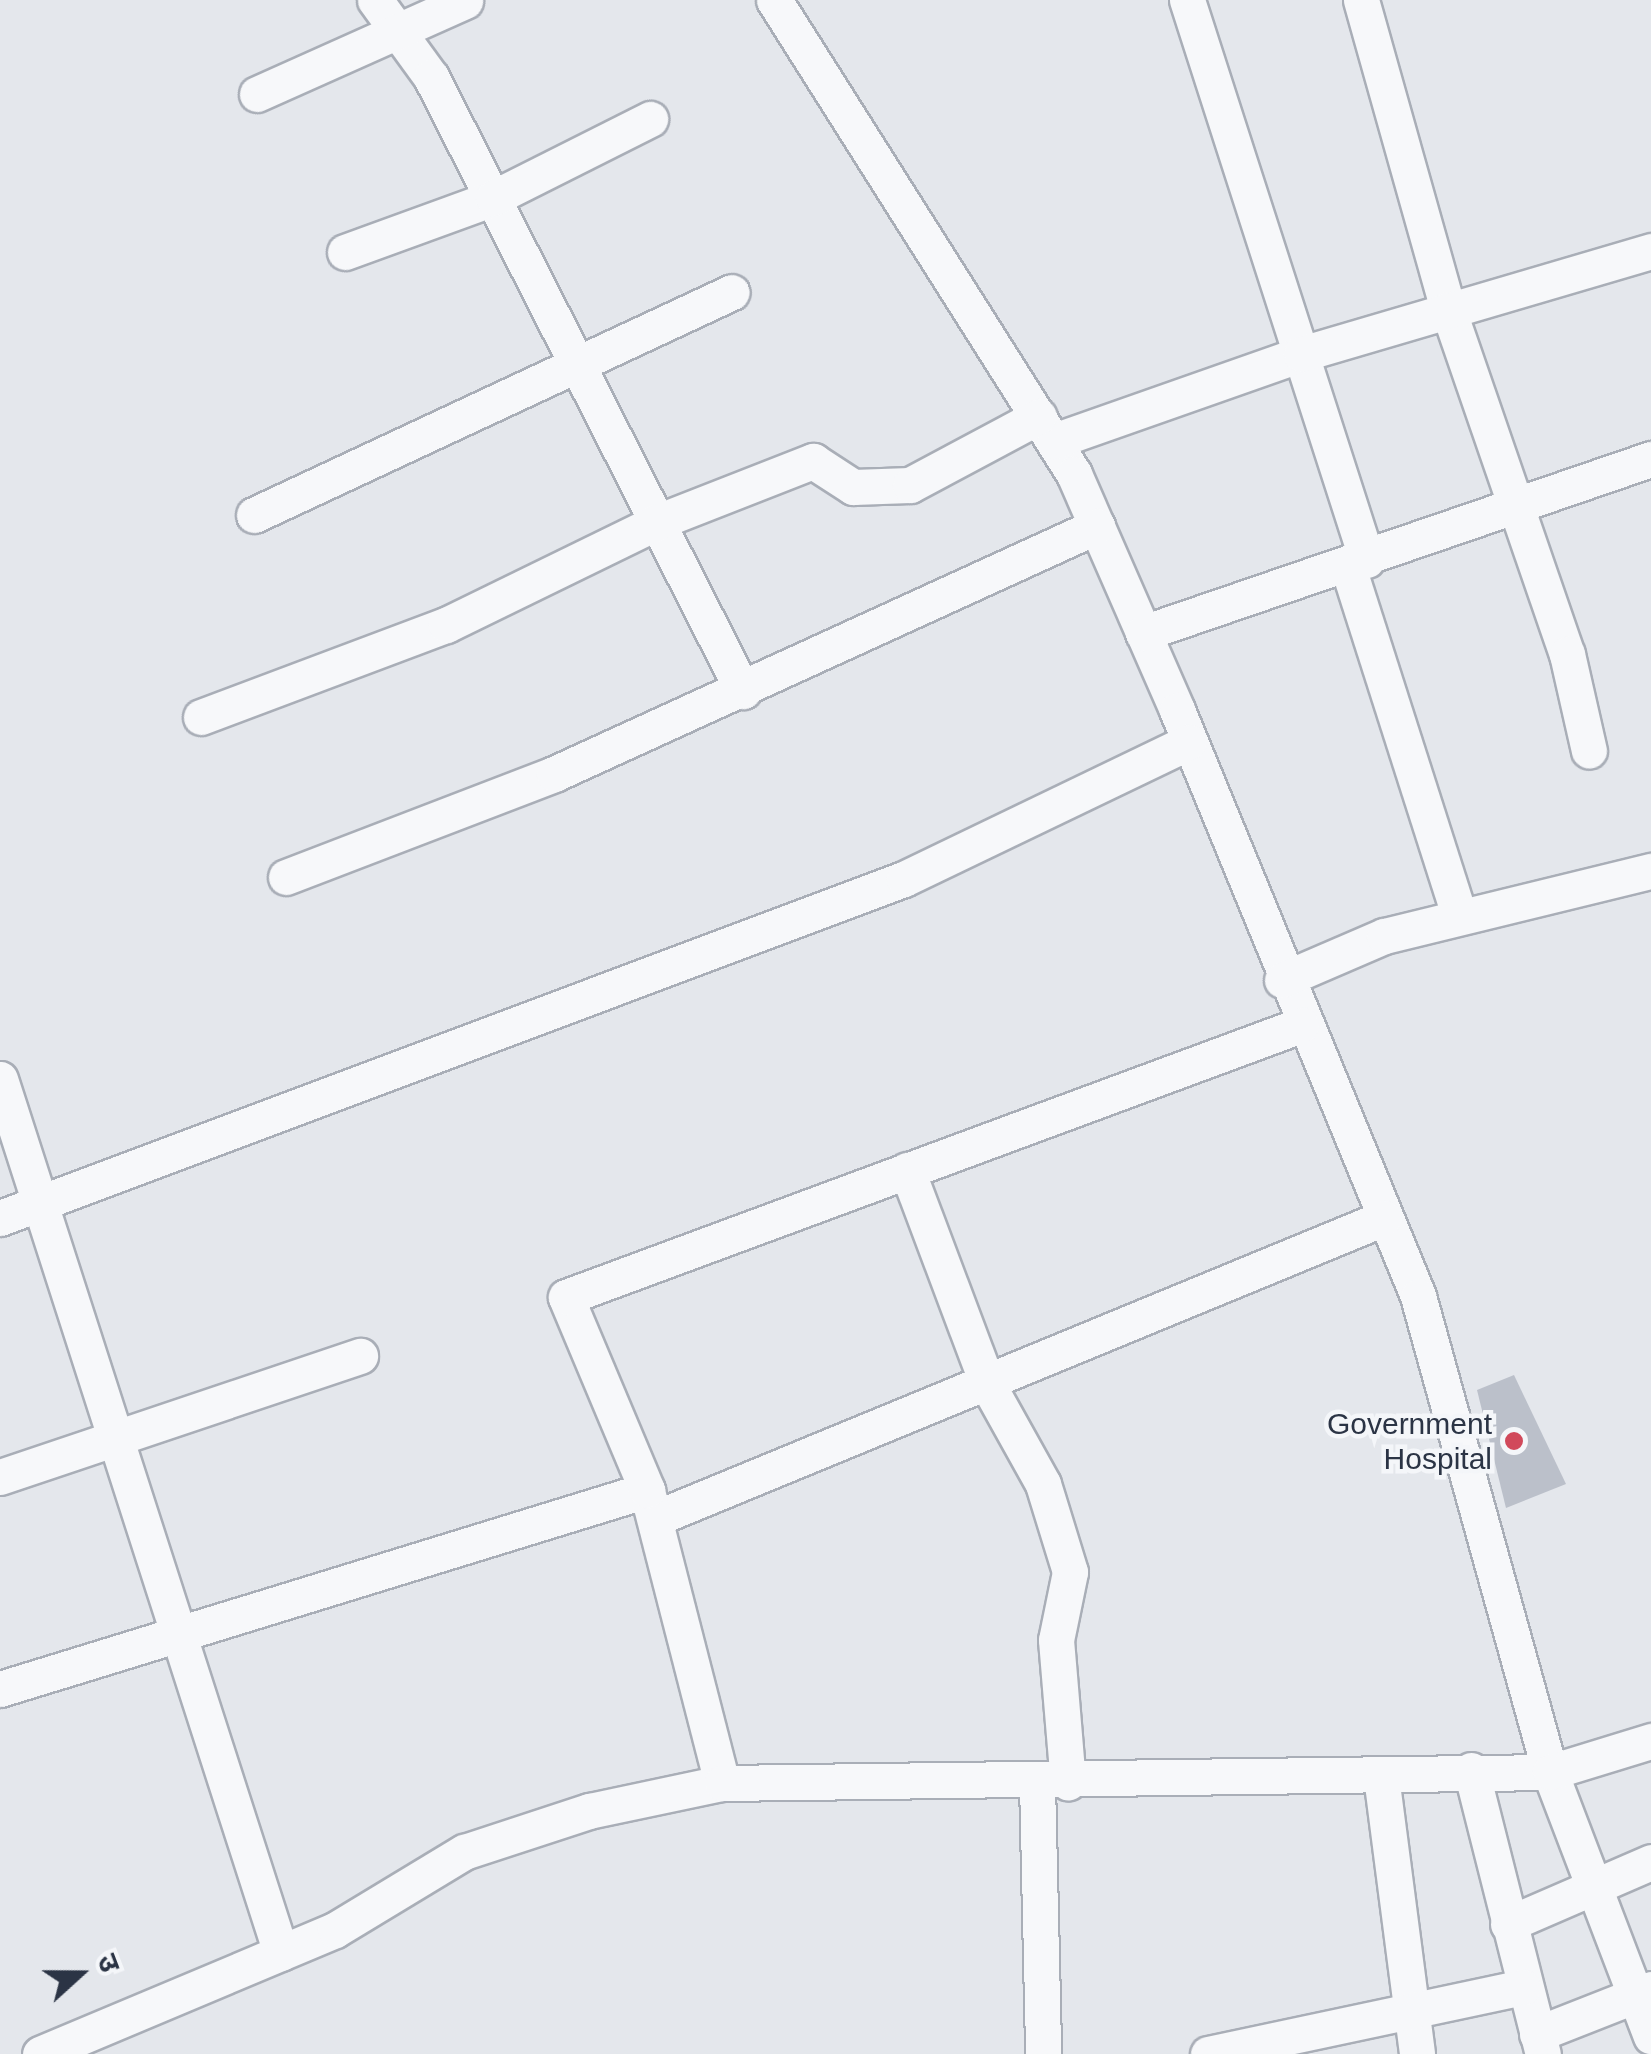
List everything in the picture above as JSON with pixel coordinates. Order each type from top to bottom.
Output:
[{"type":"street","points":[[375,0],[493,198],[743,690]]},
{"type":"street","points":[[258,94],[465,0]]},
{"type":"street","points":[[774,0],[1046,429],[1097,526],[1189,742],[1282,980],[1418,1296],[1550,1772],[1593,1887],[1643,1992],[1651,2036]]},
{"type":"street","points":[[1187,0],[1301,354],[1459,914]]},
{"type":"street","points":[[1361,0],[1448,309],[1516,507],[1589,751]]},
{"type":"street","points":[[345,252],[493,198],[650,120]]},
{"type":"street","points":[[200,717],[446,625],[658,522],[813,461],[853,486],[910,484],[1046,429],[1651,252]]},
{"type":"street","points":[[254,515],[575,359],[732,292]]},
{"type":"street","points":[[1143,633],[1357,563],[1651,459]]},
{"type":"street","points":[[286,877],[743,690],[1097,526]]},
{"type":"street","points":[[0,1218],[904,880],[1189,742]]},
{"type":"street","points":[[1282,980],[1459,914],[1651,871]]},
{"type":"street","points":[[722,1783],[652,1504],[566,1297],[1301,1025]]},
{"type":"street","points":[[0,1079],[121,1440],[281,1952]]},
{"type":"street","points":[[907,1170],[988,1384],[1042,1484],[1070,1572],[1056,1640],[1043,2054]]},
{"type":"street","points":[[0,1689],[178,1631],[652,1504],[988,1384],[1384,1218]]},
{"type":"street","points":[[0,1476],[121,1440],[360,1356]]},
{"type":"street","points":[[40,2054],[281,1952],[464,1852],[589,1811],[722,1783],[1052,1782],[1380,1776],[1471,1770],[1550,1772],[1651,1741]]},
{"type":"street","points":[[1471,1770],[1540,2044],[1643,1992]]},
{"type":"street","points":[[1380,1776],[1406,2010],[1417,2054]]},
{"type":"street","points":[[1508,1924],[1651,1862]]},
{"type":"street","points":[[1208,2054],[1523,1987]]},
{"type":"building","points":[[1514,1375],[1566,1484],[1506,1508],[1477,1390]]},
{"type":"place","name":"Government Hospital","points":[[1514,1441]]}]
